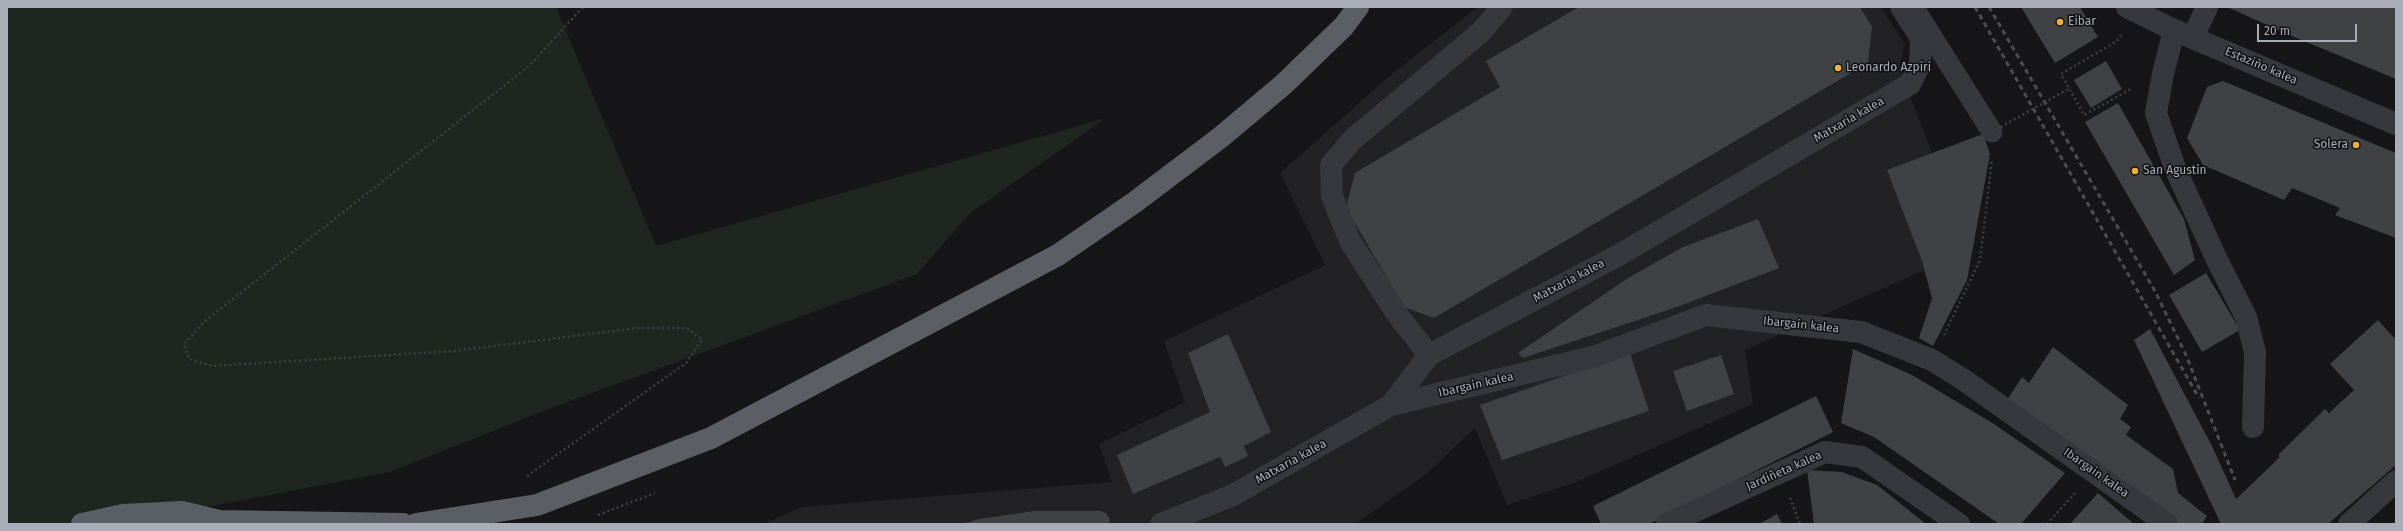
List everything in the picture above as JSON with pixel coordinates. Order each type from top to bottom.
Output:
[{"type":"highway","points":[[416,524],[537,505],[711,438],[1058,255],[1135,202],[1221,137],[1284,84],[1344,26],[1358,7]]},
{"type":"highway","points":[[82,524],[123,515],[182,512],[214,522],[403,524]]},
{"type":"street","points":[[1429,355],[1397,314],[1350,241],[1332,196],[1332,165],[1352,140],[1481,32],[1502,7]]},
{"type":"street","name":"Matxaria kalea","points":[[1161,524],[1233,494],[1391,405],[1429,355],[1619,255],[1910,84],[1920,64],[1921,38],[1901,7]]},
{"type":"street","points":[[1913,7],[1992,132]]},
{"type":"street","points":[[2207,7],[2184,34],[2163,74],[2156,114],[2175,168],[2217,260],[2246,317],[2255,352],[2253,427]]},
{"type":"street","name":"Estaziño kalea","points":[[2133,9],[2184,34],[2396,124]]},
{"type":"street","name":"Ibargain kalea","points":[[1391,405],[1593,357],[1706,315],[1861,332],[1932,360],[2167,524]]},
{"type":"street","name":"Jardiñeta kalea","points":[[1667,524],[1825,452],[1862,457],[1959,524]]},
{"type":"street","points":[[2349,524],[2396,481]]},
{"type":"path","points":[[524,478],[686,363],[702,340],[687,328],[638,328],[453,351],[213,366],[189,359],[184,344],[205,321],[529,66],[583,7]]},
{"type":"path","points":[[2133,9],[2117,41],[2061,74],[2084,115],[2135,87]]},
{"type":"path","points":[[1992,132],[2070,88]]},
{"type":"path","points":[[1932,360],[1980,260],[1993,154]]},
{"type":"path","points":[[2047,524],[2094,472]]},
{"type":"shaded area","points":[[7,7],[556,7],[656,246],[1106,118],[970,213],[917,274],[551,408],[390,472],[118,524],[7,524]]},
{"type":"shaded area","points":[[1478,7],[1881,7],[1905,45],[1899,67],[1932,153],[1947,260],[1745,350],[1753,404],[1574,483],[1507,505],[1475,428],[1424,476],[1355,524],[763,524],[801,507],[1112,482],[1099,444],[1185,402],[1164,341],[1325,265],[1280,173],[1393,73]]},
{"type":"building","points":[[1579,7],[1860,7],[1872,27],[1868,63],[1434,318],[1404,307],[1346,208],[1355,173],[1500,87],[1486,61]]},
{"type":"building","name":"Eibar","points":[[2021,7],[2080,7],[2098,37],[2055,63]]},
{"type":"building","points":[[2227,7],[2396,7],[2396,79],[2294,37]]},
{"type":"building","points":[[2106,61],[2122,89],[2091,108],[2074,80]]},
{"type":"building","points":[[2223,81],[2396,153],[2396,238],[2335,215],[2340,208],[2292,188],[2284,200],[2203,165],[2187,138],[2207,87]]},
{"type":"building","name":"San Agustin","points":[[2118,103],[2184,219],[2195,260],[2174,275],[2085,122]]},
{"type":"building","points":[[1983,134],[1990,154],[1967,280],[1933,346],[1919,338],[1932,298],[1922,261],[1887,170]]},
{"type":"building","points":[[1758,219],[1779,268],[1677,307],[1523,358],[1518,353],[1628,278],[1683,247]]},
{"type":"building","points":[[2206,273],[2240,330],[2202,352],[2169,295]]},
{"type":"building","points":[[2378,320],[2396,340],[2396,465],[2328,524],[2221,524],[2134,340],[2150,329],[2212,446],[2236,499],[2279,458],[2279,454],[2325,409],[2329,413],[2354,390],[2330,364]]},
{"type":"building","points":[[1228,334],[1271,432],[1244,446],[1248,456],[1225,467],[1220,457],[1133,494],[1117,455],[1210,412],[1188,353]]},
{"type":"building","points":[[2053,347],[2128,405],[2120,419],[2131,427],[2126,435],[2173,469],[2178,493],[2207,516],[2202,524],[2175,524],[2007,400],[2022,377],[2029,383]]},
{"type":"building","points":[[1853,349],[1912,375],[1994,424],[2065,473],[2021,524],[1999,524],[1874,437],[1841,423]]},
{"type":"building","points":[[1630,353],[1649,411],[1502,460],[1480,405]]},
{"type":"building","points":[[1721,355],[1734,394],[1687,411],[1673,371]]},
{"type":"building","points":[[1816,396],[1833,432],[1649,524],[1601,524],[1593,506]]},
{"type":"building","points":[[1807,470],[1842,472],[1877,485],[1926,524],[1814,524]]},
{"type":"building","points":[[2098,493],[2134,524],[2070,524]]},
{"type":"building","points":[[1034,511],[1100,511],[1106,513],[1110,520],[1108,524],[963,524],[979,519]]},
{"type":"building","points":[[1777,514],[1782,524],[1759,524]]},
{"type":"railway","points":[[1975,7],[2199,398]]},
{"type":"railway","points":[[1989,7],[2155,291],[2186,355],[2235,480]]},
{"type":"place","name":"Eibar","points":[[2060,22]]},
{"type":"place","name":"Leonardo Azpiri","points":[[1838,68]]},
{"type":"place","name":"Solera","points":[[2356,145]]},
{"type":"place","name":"San Agustin","points":[[2135,171]]}]
